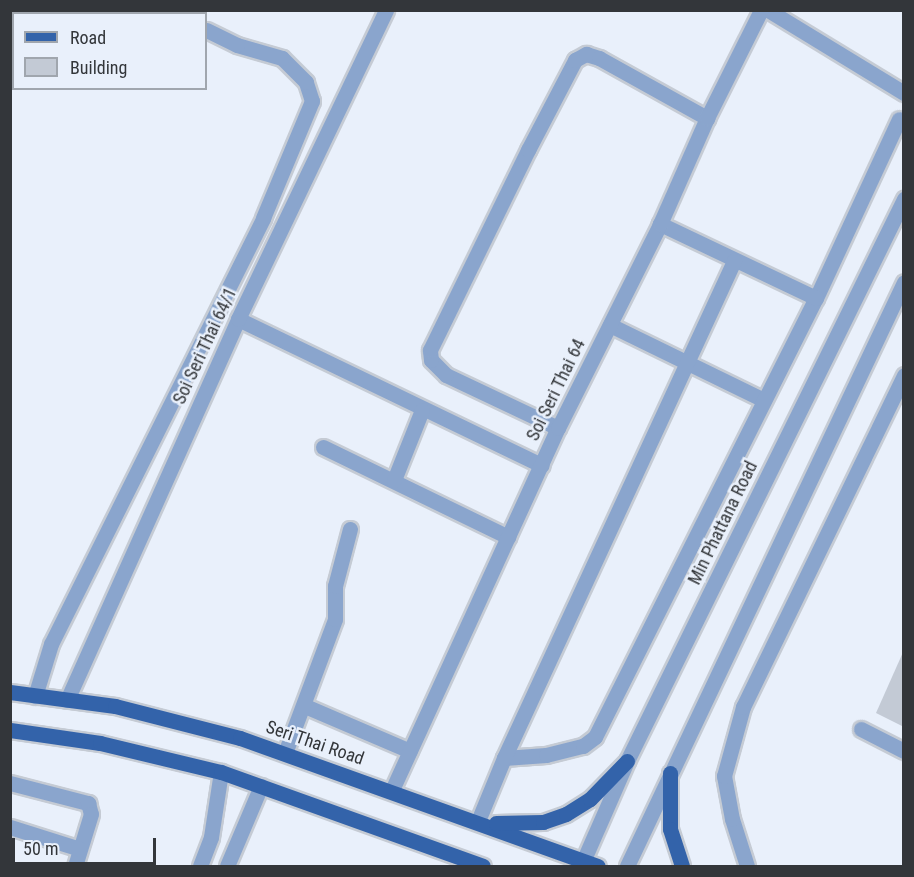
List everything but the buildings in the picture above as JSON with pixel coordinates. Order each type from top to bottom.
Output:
[{"type":"main road","name":"Seri Thai Road","points":[[10,692],[115,706],[240,738],[478,821],[587,865]]},
{"type":"main road","points":[[10,730],[100,743],[221,772],[466,864],[483,867]]},
{"type":"main road","points":[[478,821],[514,824],[543,822],[566,814],[590,799],[627,761]]},
{"type":"main road","points":[[670,773],[670,830],[682,867]]},
{"type":"street","name":"Soi Seri Thai 64/1","points":[[67,700],[238,319],[386,10]]},
{"type":"street","name":"Soi Seri Thai 64","points":[[392,790],[558,428],[660,224],[707,118],[761,10]]},
{"type":"street","points":[[768,10],[903,93]]},
{"type":"street","points":[[35,696],[51,644],[88,574],[263,218],[312,101],[306,82],[282,58],[237,45],[207,30]]},
{"type":"street","points":[[558,428],[446,375],[431,360],[430,350],[528,150],[576,60],[586,54],[599,58],[707,118]]},
{"type":"street","points":[[504,758],[546,755],[583,746],[595,737],[816,298],[899,119]]},
{"type":"street","name":"Min Phattana Road","points":[[587,865],[627,761],[903,199]]},
{"type":"street","points":[[660,224],[816,298]]},
{"type":"street","points":[[478,821],[504,758],[734,261]]},
{"type":"street","points":[[627,867],[903,282]]},
{"type":"street","points":[[238,319],[422,410],[542,465]]},
{"type":"street","points":[[610,325],[764,400]]},
{"type":"street","points":[[747,867],[732,819],[724,776],[743,707],[903,375]]},
{"type":"street","points":[[394,480],[422,410]]},
{"type":"street","points":[[323,447],[508,537]]},
{"type":"street","points":[[285,753],[305,706],[335,619],[336,586],[350,529]]},
{"type":"street","points":[[305,706],[410,751]]},
{"type":"street","points":[[861,729],[903,751]]},
{"type":"street","points":[[200,867],[210,837],[221,772]]},
{"type":"street","points":[[10,783],[88,803],[92,814],[75,867]]},
{"type":"street","points":[[227,867],[261,786]]},
{"type":"street","points":[[10,827],[80,849]]}]
